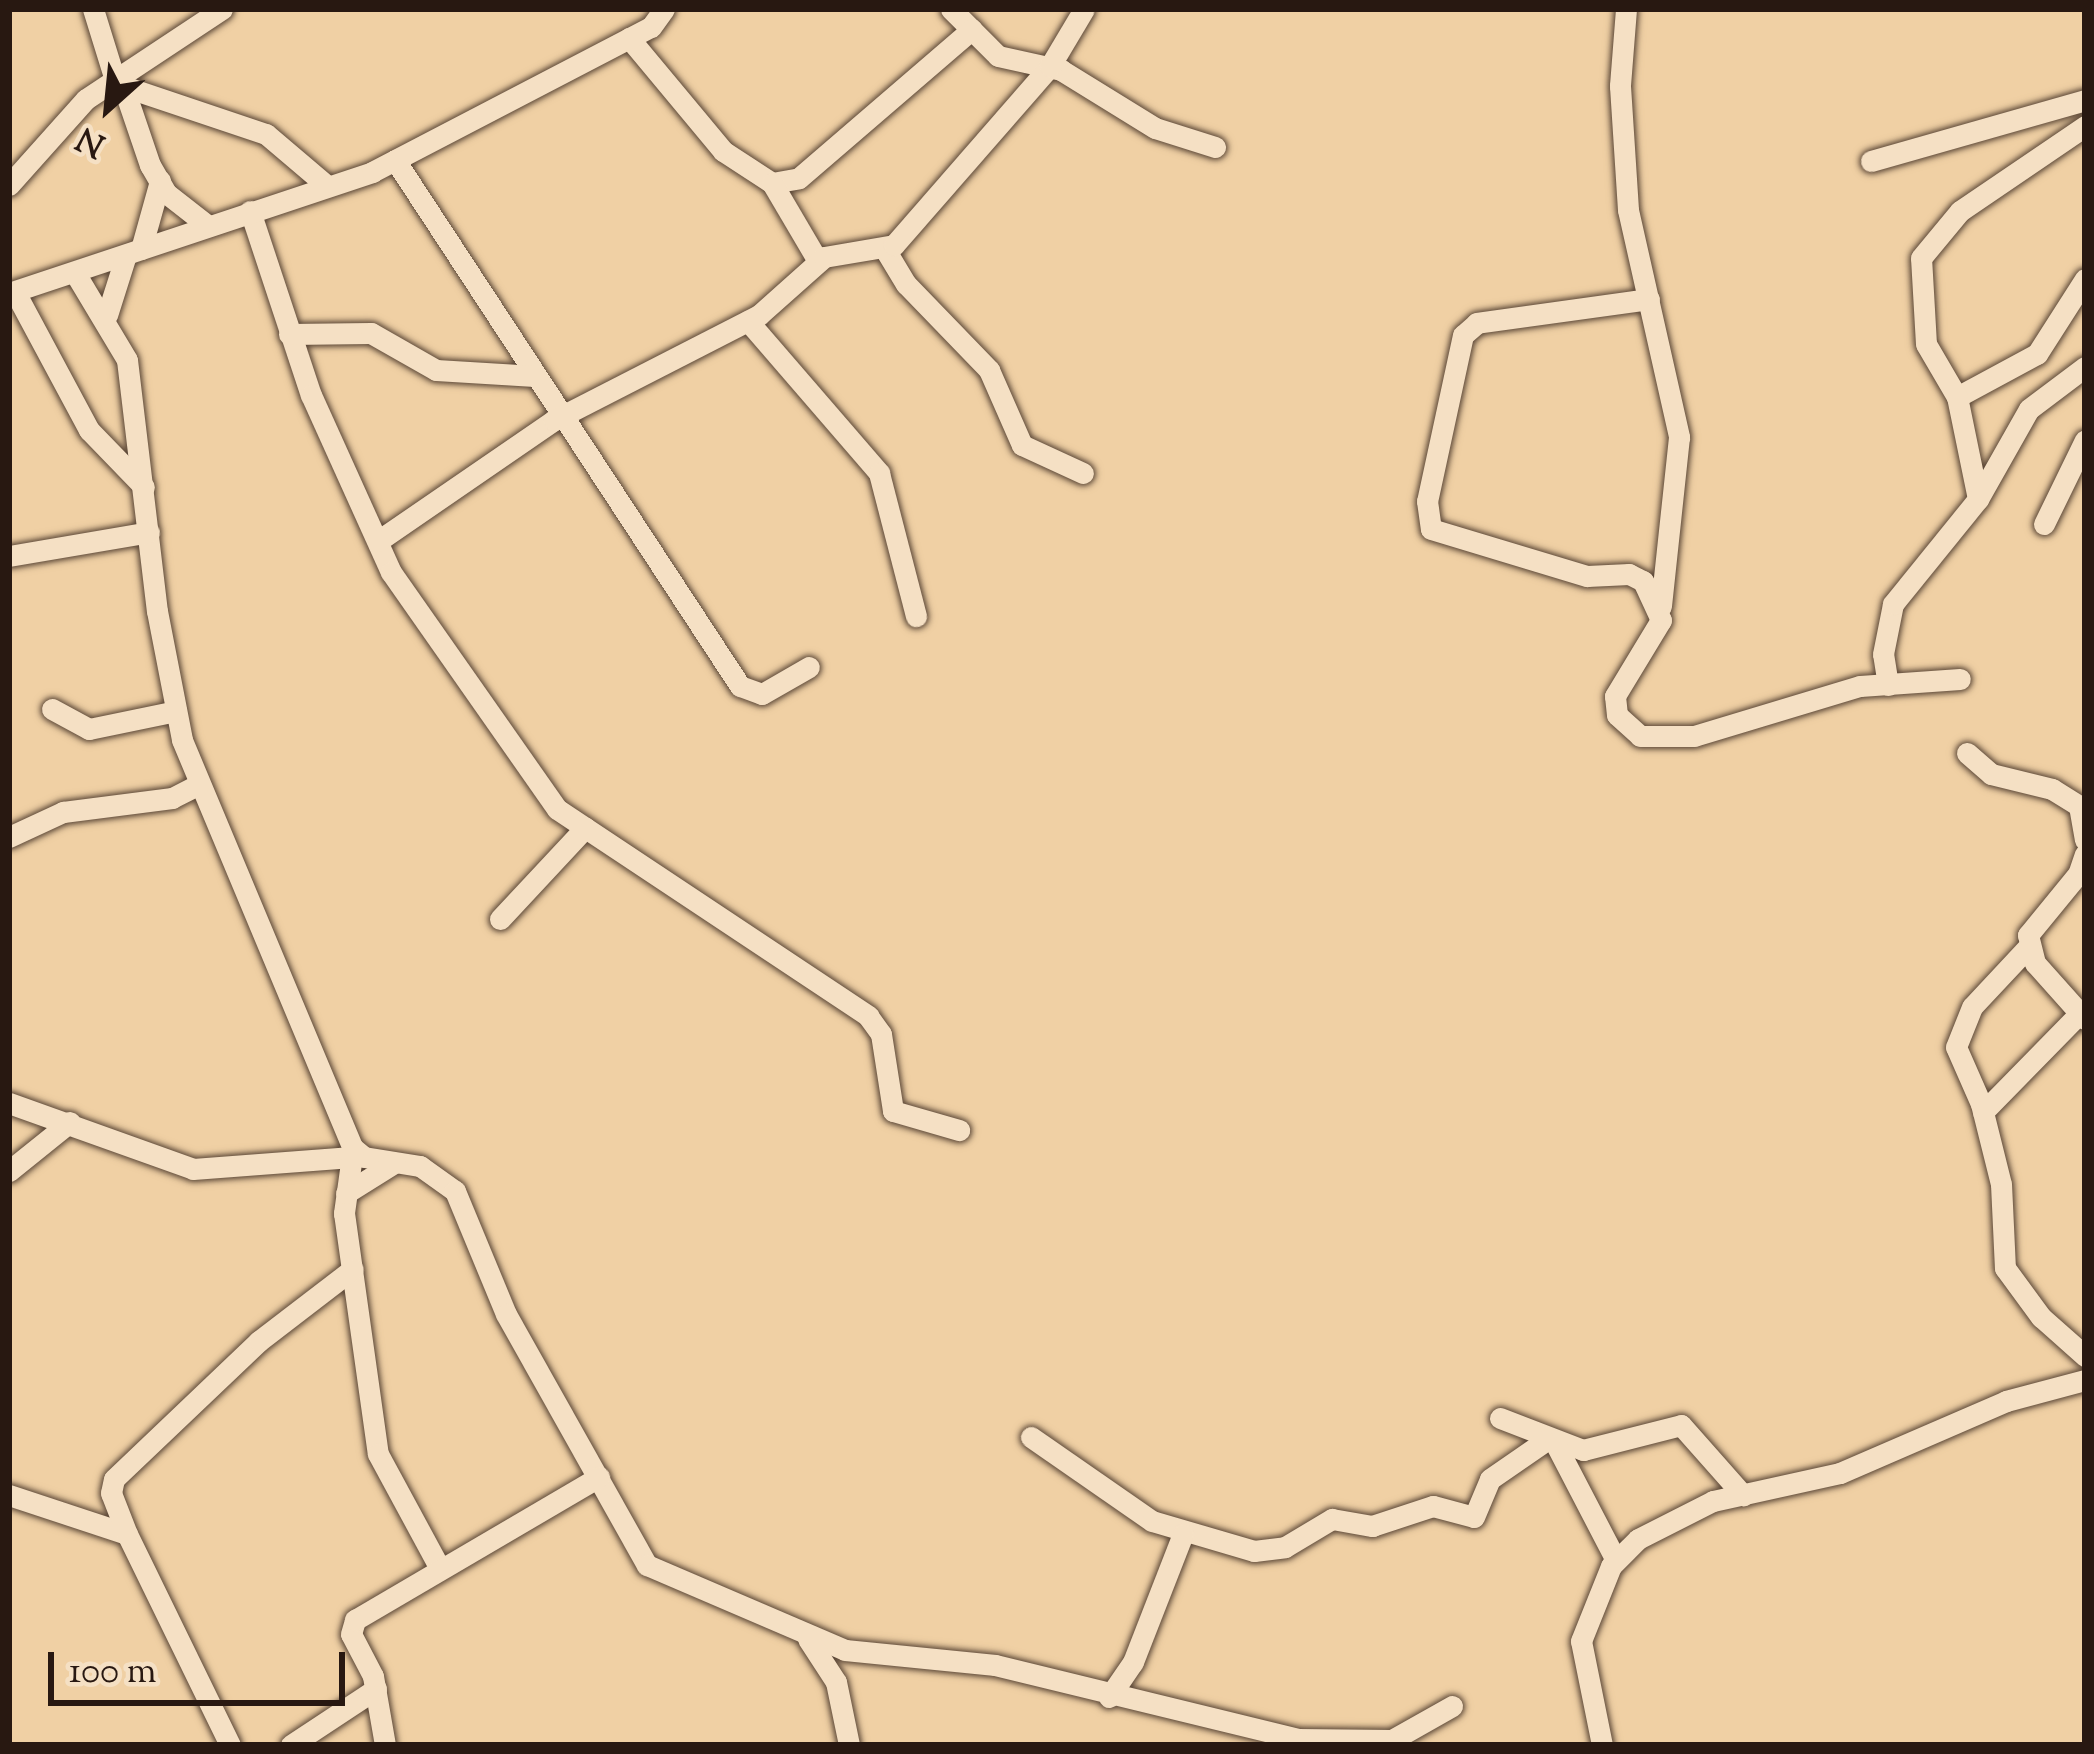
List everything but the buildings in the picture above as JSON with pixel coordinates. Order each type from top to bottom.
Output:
[{"type":"street","points":[[93,9],[160,181],[175,201],[207,225]]},
{"type":"street","points":[[9,184],[54,127],[222,9]]},
{"type":"street","points":[[145,488],[88,430],[12,292],[394,160],[629,38],[664,9]]},
{"type":"street","points":[[951,9],[1002,58],[1050,66],[1155,128],[1215,147]]},
{"type":"street","points":[[378,541],[562,416],[748,321],[818,260],[886,251],[1050,66],[1084,9]]},
{"type":"street","points":[[1626,9],[1620,86],[1628,210],[1679,437],[1656,633],[1615,695],[1617,715],[1640,736],[1694,736],[1832,692],[1960,679]]},
{"type":"street","points":[[772,183],[800,178],[972,29]]},
{"type":"street","points":[[629,38],[723,151],[772,183],[818,260]]},
{"type":"street","points":[[119,81],[266,134],[327,186]]},
{"type":"street","points":[[1871,160],[2085,100]]},
{"type":"street","points":[[1978,499],[1957,397],[1926,344],[1921,258],[1960,211],[2085,126]]},
{"type":"street","points":[[394,160],[740,686],[762,694],[808,667]]},
{"type":"street","points":[[106,315],[160,181]]},
{"type":"street","points":[[175,201],[184,233]]},
{"type":"street","points":[[250,211],[289,334],[410,608],[557,809],[658,869],[868,1016],[881,1034],[892,1112],[959,1130]]},
{"type":"street","points":[[886,251],[906,284],[989,370],[1022,445],[1083,473]]},
{"type":"street","points":[[75,273],[106,315],[128,360],[176,711],[199,784],[352,1153],[346,1193],[353,1270],[381,1469],[439,1567]]},
{"type":"street","points":[[1957,397],[2037,355],[2085,279]]},
{"type":"street","points":[[1649,299],[1477,323],[1463,335],[1427,514],[1431,529],[1448,538],[1587,576],[1635,576],[1661,609]]},
{"type":"street","points":[[748,321],[879,472],[916,616]]},
{"type":"street","points":[[289,334],[371,333],[436,370],[535,376]]},
{"type":"street","points":[[1888,685],[1883,654],[1893,604],[1978,499],[2029,409],[2085,367]]},
{"type":"street","points":[[2044,524],[2085,440]]},
{"type":"street","points":[[9,556],[149,532]]},
{"type":"street","points":[[52,709],[89,729],[176,711]]},
{"type":"street","points":[[1967,753],[1991,773],[2052,789],[2079,806],[2085,839]]},
{"type":"street","points":[[9,837],[63,812],[172,798],[199,784]]},
{"type":"street","points":[[500,919],[585,828]]},
{"type":"street","points":[[2085,854],[2067,888],[2038,913],[2029,946],[1972,1007],[1956,1039],[1983,1112],[2001,1184],[2005,1268],[2041,1317],[2085,1356]]},
{"type":"street","points":[[1983,1112],[2083,1015],[2029,946]]},
{"type":"street","points":[[9,1103],[193,1168],[352,1153],[419,1166],[454,1191],[506,1315],[646,1565],[808,1639],[995,1665],[1108,1697],[1340,1744],[1403,1737],[1452,1706]]},
{"type":"street","points":[[9,1171],[70,1122]]},
{"type":"street","points":[[346,1193],[394,1163]]},
{"type":"street","points":[[230,1745],[111,1493],[125,1466],[259,1341],[353,1270]]},
{"type":"street","points":[[1602,1745],[1581,1641],[1616,1560],[1664,1524],[1743,1495],[1840,1473],[2006,1401],[2085,1380]]},
{"type":"street","points":[[1500,1418],[1552,1441],[1602,1447],[1681,1425],[1743,1495]]},
{"type":"street","points":[[1031,1437],[1183,1534],[1271,1550],[1332,1519],[1372,1526],[1433,1506],[1466,1519],[1480,1512],[1490,1479],[1552,1441]]},
{"type":"street","points":[[1552,1441],[1586,1494],[1616,1560]]},
{"type":"street","points":[[1586,1494],[1602,1447]]},
{"type":"street","points":[[385,1745],[376,1689],[351,1634],[355,1619],[439,1567],[513,1532],[599,1477]]},
{"type":"street","points":[[9,1495],[127,1534]]},
{"type":"street","points":[[1108,1697],[1133,1662],[1183,1534]]},
{"type":"street","points":[[808,1639],[836,1682],[849,1745]]},
{"type":"street","points":[[291,1745],[376,1689]]}]
